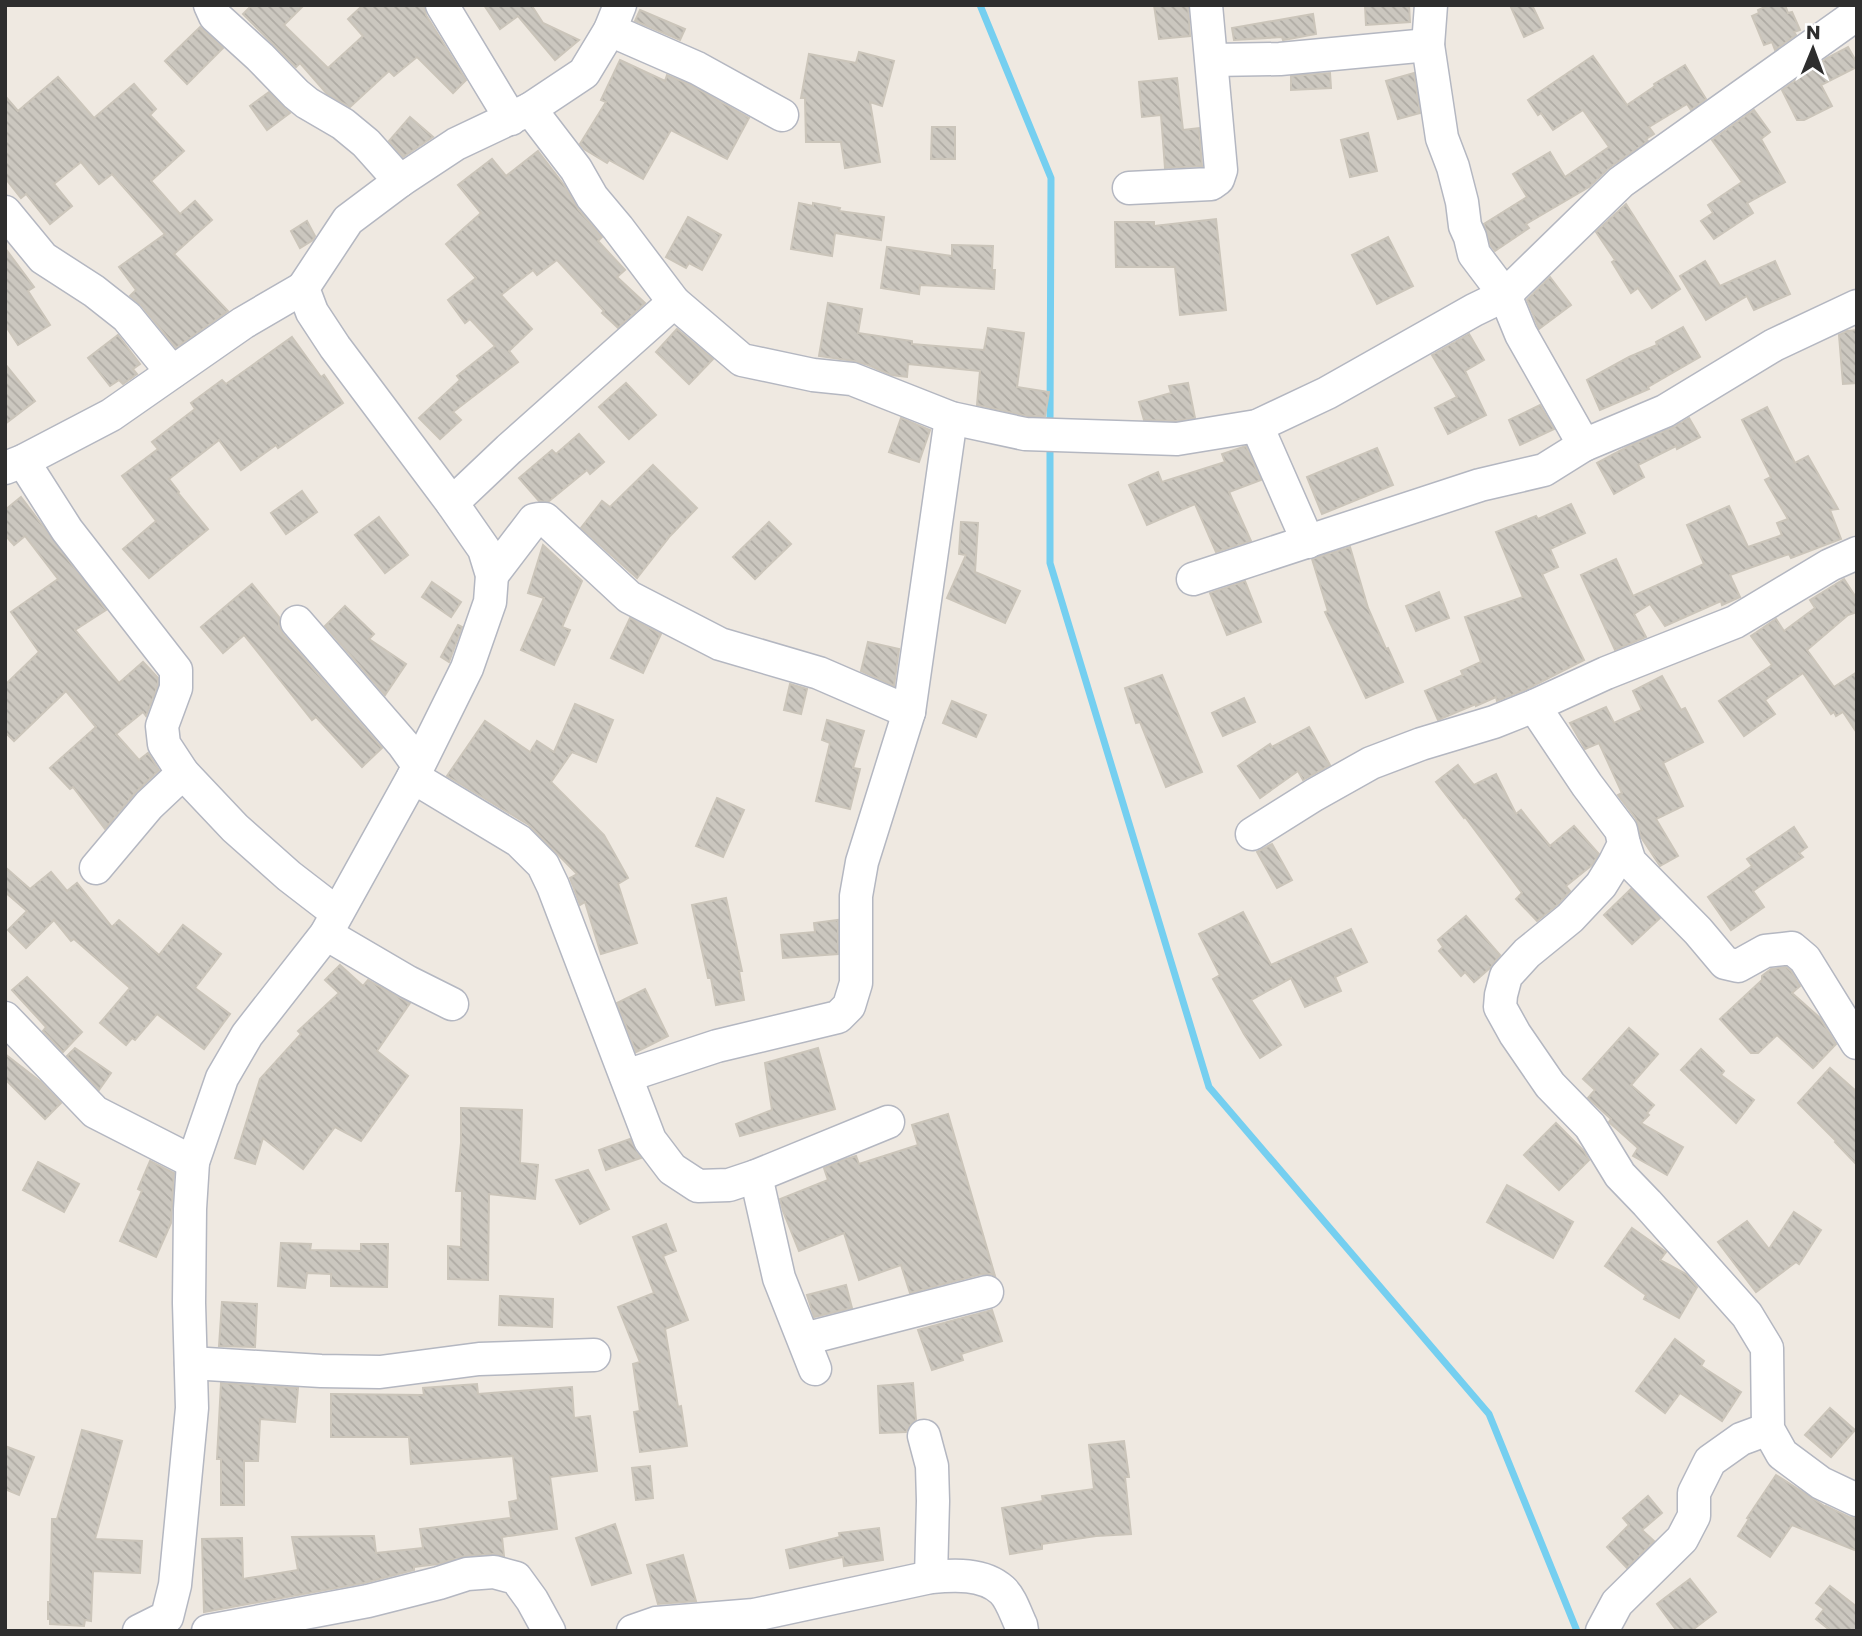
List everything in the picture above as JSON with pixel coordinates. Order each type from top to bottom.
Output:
[{"type":"street","points":[[210,5],[215,16],[296,94],[344,124],[366,143],[400,181]]},
{"type":"street","points":[[442,5],[521,114],[576,169],[592,197],[674,302],[742,360],[813,375],[852,379],[951,418],[1025,434],[1177,439],[1257,426],[1328,393],[1505,295],[1621,182],[1857,14]]},
{"type":"street","points":[[1129,188],[1211,184],[1218,178],[1220,170],[1206,5]]},
{"type":"street","points":[[1430,5],[1428,44],[1442,138],[1453,167],[1465,226],[1474,254],[1505,295],[1521,334],[1584,445]]},
{"type":"street","points":[[452,1004],[408,982],[331,924],[289,876],[235,828],[183,773],[164,744],[162,726],[176,688],[176,670],[14,465],[111,415],[243,323],[303,288],[348,220],[456,144],[521,114],[584,74],[615,18],[782,115]]},
{"type":"street","points":[[1212,60],[1280,59],[1428,44]]},
{"type":"street","points":[[5,212],[43,258],[94,291],[127,317],[172,372]]},
{"type":"street","points":[[158,1626],[175,1585],[192,1408],[189,1289],[193,1162],[222,1079],[247,1034],[331,924],[416,771],[467,668],[490,602],[492,576],[484,549],[335,347],[312,312],[303,288]]},
{"type":"street","points":[[452,503],[674,302]]},
{"type":"street","points":[[1193,579],[1480,485],[1544,470],[1584,445],[1665,411],[1774,345],[1857,306]]},
{"type":"street","points":[[626,1076],[717,1046],[838,1017],[849,1006],[856,983],[856,896],[862,862],[909,712],[951,418]]},
{"type":"street","points":[[1257,426],[1308,542]]},
{"type":"street","points":[[492,576],[534,520],[545,519],[629,597],[720,644],[819,673],[909,712]]},
{"type":"street","points":[[1252,834],[1371,763],[1494,722],[1606,673],[1735,622],[1830,565],[1857,553]]},
{"type":"street","points":[[297,622],[403,744],[416,771],[519,841],[543,865],[650,1140],[672,1169],[698,1186],[729,1185],[888,1122]]},
{"type":"street","points":[[1534,706],[1621,830],[1630,862],[1698,931],[1725,963],[1738,966],[1765,951],[1792,948],[1805,959],[1857,1043]]},
{"type":"street","points":[[96,868],[149,805],[183,773]]},
{"type":"street","points":[[1624,844],[1601,885],[1570,918],[1527,953],[1506,976],[1500,1007],[1550,1085],[1590,1126],[1620,1175],[1747,1315],[1767,1348],[1768,1429],[1782,1454],[1821,1483],[1857,1500]]},
{"type":"street","points":[[5,1018],[94,1112],[193,1162]]},
{"type":"street","points":[[756,1176],[779,1278],[815,1369]]},
{"type":"street","points":[[804,1339],[987,1292]]},
{"type":"street","points":[[191,1363],[380,1372],[479,1359],[594,1356]]},
{"type":"street","points":[[1602,1631],[1617,1603],[1682,1539],[1694,1516],[1694,1493],[1710,1461],[1741,1439],[1768,1429]]},
{"type":"street","points":[[924,1436],[932,1466],[931,1577]]},
{"type":"street","points":[[208,1631],[368,1601],[467,1574],[494,1572],[516,1578],[549,1631]]},
{"type":"street","points":[[633,1631],[656,1623],[754,1615],[931,1577],[957,1575],[988,1581],[1004,1591],[1022,1631]]},
{"type":"building","points":[[252,5],[304,5],[284,25],[328,68],[363,36],[348,19],[363,5],[424,5],[426,15],[466,80],[453,93],[417,57],[394,76],[389,71],[350,107],[327,94],[300,63],[296,67],[243,14]]},
{"type":"building","points":[[484,5],[534,5],[532,6],[543,23],[579,40],[555,60],[518,16],[500,29]]},
{"type":"building","points":[[1154,5],[1188,5],[1190,36],[1159,39]]},
{"type":"building","points":[[1365,5],[1409,5],[1410,22],[1366,25]]},
{"type":"building","points":[[1510,5],[1532,5],[1543,28],[1524,37]]},
{"type":"building","points":[[1769,5],[1785,5],[1788,13],[1792,12],[1800,30],[1794,32],[1796,35],[1775,50],[1772,42],[1764,45],[1752,16]]},
{"type":"building","points":[[640,10],[685,29],[680,40],[635,21]]},
{"type":"building","points":[[1313,14],[1316,34],[1283,40],[1282,37],[1234,40],[1232,28]]},
{"type":"building","points":[[200,27],[223,48],[187,84],[165,61]]},
{"type":"building","points":[[1848,47],[1857,67],[1821,85],[1832,106],[1804,120],[1797,120],[1782,90],[1827,58]]},
{"type":"building","points":[[859,52],[894,61],[882,106],[870,102],[880,162],[845,168],[841,142],[806,142],[805,98],[801,98],[809,54],[856,63]]},
{"type":"building","points":[[1593,56],[1627,105],[1685,65],[1706,99],[1691,110],[1687,104],[1649,127],[1654,134],[1646,139],[1648,141],[1610,167],[1589,187],[1526,224],[1529,228],[1495,251],[1484,224],[1527,197],[1513,174],[1550,152],[1565,177],[1609,147],[1583,110],[1553,130],[1528,100]]},
{"type":"building","points":[[620,60],[665,81],[667,75],[689,84],[749,118],[727,159],[671,130],[643,179],[584,149],[580,144],[606,102],[601,100]]},
{"type":"building","points":[[1330,73],[1331,88],[1291,90],[1291,76]]},
{"type":"building","points":[[1414,73],[1420,113],[1398,119],[1386,81]]},
{"type":"building","points":[[58,77],[94,118],[134,84],[156,109],[150,115],[184,151],[151,181],[180,214],[195,201],[212,220],[174,254],[228,311],[176,348],[141,305],[130,296],[136,290],[119,267],[165,234],[112,174],[99,184],[81,162],[54,184],[72,206],[50,224],[26,194],[21,198],[5,178],[5,96],[18,111]]},
{"type":"building","points":[[1177,78],[1183,130],[1199,128],[1202,166],[1165,168],[1161,115],[1142,117],[1139,82]]},
{"type":"building","points":[[269,92],[290,113],[267,130],[250,106]]},
{"type":"building","points":[[1754,110],[1770,132],[1761,139],[1785,182],[1747,203],[1753,213],[1714,239],[1701,221],[1713,213],[1708,205],[1742,182],[1712,140]]},
{"type":"building","points":[[410,117],[433,137],[403,157],[389,141]]},
{"type":"building","points":[[932,127],[955,127],[955,159],[931,159]]},
{"type":"building","points":[[1368,133],[1377,171],[1350,177],[1341,140]]},
{"type":"building","points":[[538,151],[564,185],[578,209],[602,237],[598,241],[625,270],[617,277],[645,303],[618,328],[557,260],[537,275],[533,270],[501,295],[532,329],[509,351],[518,362],[453,412],[461,420],[440,439],[419,418],[460,380],[457,376],[495,346],[470,319],[465,323],[448,300],[476,278],[446,244],[481,213],[458,185],[492,159],[506,176]]},
{"type":"building","points":[[799,203],[813,206],[813,203],[840,208],[839,211],[884,217],[881,240],[835,233],[832,256],[791,249]]},
{"type":"building","points":[[1626,204],[1680,289],[1652,308],[1638,288],[1631,293],[1612,262],[1615,260],[1596,232]]},
{"type":"building","points":[[688,217],[721,235],[702,270],[689,263],[686,268],[666,257]]},
{"type":"building","points":[[1216,219],[1226,310],[1180,315],[1175,267],[1116,267],[1115,222],[1154,222],[1154,226]]},
{"type":"building","points":[[307,221],[315,236],[300,248],[291,231]]},
{"type":"building","points":[[1388,237],[1413,286],[1377,304],[1352,255]]},
{"type":"building","points":[[952,245],[993,246],[994,289],[920,285],[919,294],[881,288],[887,247],[952,256]]},
{"type":"building","points":[[5,248],[34,287],[28,291],[50,325],[18,345],[5,325]]},
{"type":"building","points":[[1705,261],[1720,286],[1775,261],[1790,294],[1754,310],[1747,296],[1706,320],[1680,276]]},
{"type":"building","points":[[1550,277],[1571,305],[1539,329],[1527,300]]},
{"type":"building","points":[[828,303],[862,309],[858,333],[912,341],[912,344],[984,350],[988,328],[1024,333],[1017,387],[1049,392],[1045,416],[1027,416],[977,405],[980,371],[908,364],[907,377],[891,375],[854,361],[819,356]]},
{"type":"building","points":[[1683,327],[1700,357],[1648,387],[1649,389],[1600,410],[1587,380],[1657,345],[1656,342]]},
{"type":"building","points":[[677,329],[713,359],[689,384],[656,352]]},
{"type":"building","points":[[1857,330],[1857,383],[1843,384],[1839,335]]},
{"type":"building","points":[[1469,334],[1484,360],[1465,371],[1486,415],[1448,434],[1435,408],[1457,397],[1432,355]]},
{"type":"building","points":[[118,335],[140,364],[133,369],[137,374],[123,384],[119,380],[110,386],[88,358]]},
{"type":"building","points":[[292,337],[343,403],[241,470],[219,440],[169,479],[208,529],[149,578],[123,549],[156,521],[122,476],[158,449],[152,442],[195,409],[191,403],[222,380],[226,384]]},
{"type":"building","points":[[5,364],[35,401],[5,424]]},
{"type":"building","points":[[626,383],[656,415],[629,439],[599,407]]},
{"type":"building","points":[[1188,383],[1195,418],[1176,421],[1144,420],[1139,402],[1171,393],[1169,386]]},
{"type":"building","points":[[1540,405],[1554,429],[1520,445],[1509,420]]},
{"type":"building","points":[[1767,407],[1795,463],[1808,456],[1838,509],[1830,510],[1841,539],[1791,558],[1789,554],[1730,575],[1740,597],[1722,605],[1721,601],[1665,626],[1650,604],[1634,614],[1646,637],[1615,650],[1581,575],[1616,559],[1633,596],[1704,564],[1687,525],[1729,506],[1748,547],[1782,535],[1777,523],[1788,519],[1765,480],[1771,477],[1742,420]]},
{"type":"building","points":[[901,418],[930,430],[919,462],[889,452]]},
{"type":"building","points":[[1689,418],[1700,437],[1638,465],[1644,477],[1614,494],[1597,463]]},
{"type":"building","points":[[579,434],[604,462],[590,474],[587,470],[548,502],[539,501],[519,478],[552,450],[556,454]]},
{"type":"building","points":[[1246,446],[1261,480],[1229,492],[1251,541],[1216,552],[1195,504],[1147,525],[1129,485],[1158,472],[1162,482],[1225,462],[1222,454]]},
{"type":"building","points":[[1377,448],[1393,485],[1322,514],[1307,477]]},
{"type":"building","points":[[653,465],[697,508],[670,536],[637,578],[581,528],[602,501],[610,507]]},
{"type":"building","points":[[302,491],[317,512],[286,534],[271,513]]},
{"type":"building","points":[[21,497],[106,610],[75,630],[119,683],[143,662],[158,678],[158,685],[146,716],[143,712],[116,734],[139,760],[148,753],[159,770],[135,793],[105,829],[73,787],[70,789],[50,768],[96,727],[66,691],[14,741],[5,732],[5,685],[39,652],[11,612],[58,579],[25,536],[14,545],[5,535],[5,510]]},
{"type":"building","points":[[1571,504],[1585,533],[1550,549],[1558,567],[1542,574],[1584,660],[1527,689],[1497,701],[1496,697],[1438,720],[1425,691],[1463,675],[1461,671],[1481,662],[1465,617],[1523,597],[1496,532],[1536,516],[1538,519]]},
{"type":"building","points":[[379,517],[408,555],[385,573],[355,535]]},
{"type":"building","points":[[769,522],[791,544],[755,579],[733,557]]},
{"type":"building","points":[[961,522],[978,523],[975,572],[1020,591],[1005,623],[947,598],[966,555],[959,554]]},
{"type":"building","points":[[543,545],[582,581],[562,627],[570,630],[554,665],[521,650],[544,598],[528,593]]},
{"type":"building","points":[[1350,547],[1368,608],[1403,682],[1366,698],[1325,612],[1328,611],[1312,559]]},
{"type":"building","points":[[1844,579],[1857,599],[1857,612],[1848,615],[1807,650],[1834,687],[1857,672],[1857,733],[1843,712],[1836,716],[1834,712],[1831,714],[1803,673],[1765,700],[1775,714],[1744,736],[1719,701],[1772,665],[1751,636],[1776,619],[1784,631],[1815,608],[1810,600]]},
{"type":"building","points":[[1245,581],[1261,622],[1227,635],[1210,593]]},
{"type":"building","points":[[432,582],[461,602],[451,617],[422,597]]},
{"type":"building","points":[[252,584],[279,617],[283,634],[382,748],[362,767],[316,717],[312,720],[244,635],[223,653],[201,627]]},
{"type":"building","points":[[1439,592],[1449,618],[1416,631],[1406,606]]},
{"type":"building","points":[[345,606],[374,634],[369,639],[406,664],[385,695],[325,626]]},
{"type":"building","points":[[630,618],[661,634],[643,673],[611,658]]},
{"type":"building","points":[[458,625],[462,627],[449,662],[441,657]]},
{"type":"building","points":[[868,642],[899,649],[894,686],[861,671]]},
{"type":"building","points":[[1162,675],[1202,772],[1166,787],[1140,722],[1136,723],[1125,688]]},
{"type":"building","points":[[1662,676],[1681,710],[1685,708],[1703,742],[1663,763],[1683,806],[1656,819],[1678,856],[1660,866],[1641,837],[1636,819],[1618,795],[1622,793],[1599,743],[1585,749],[1570,723],[1606,707],[1614,723],[1642,710],[1633,691]]},
{"type":"building","points":[[790,684],[807,689],[801,714],[784,710]]},
{"type":"building","points":[[1244,698],[1255,722],[1223,736],[1212,713]]},
{"type":"building","points":[[952,701],[986,715],[976,737],[943,723]]},
{"type":"building","points":[[575,704],[613,720],[596,762],[572,752],[551,782],[604,835],[628,878],[618,884],[637,943],[601,954],[585,902],[580,905],[570,878],[577,874],[529,825],[447,776],[485,721],[530,752],[537,741],[554,752]]},
{"type":"building","points":[[827,720],[864,731],[853,768],[860,769],[850,809],[816,801],[830,743],[822,740]]},
{"type":"building","points":[[1309,727],[1330,765],[1303,780],[1298,771],[1260,798],[1238,766],[1270,744],[1272,747]]},
{"type":"building","points":[[1458,765],[1474,785],[1496,774],[1516,814],[1521,810],[1550,846],[1574,826],[1599,854],[1592,865],[1566,886],[1570,891],[1537,921],[1516,899],[1522,893],[1436,782]]},
{"type":"building","points":[[717,798],[744,810],[723,857],[696,846]]},
{"type":"building","points":[[1794,827],[1807,847],[1799,853],[1803,857],[1753,891],[1764,907],[1731,930],[1708,897],[1752,866],[1747,859]]},
{"type":"building","points":[[1272,844],[1292,880],[1277,888],[1257,852]]},
{"type":"building","points":[[5,867],[30,889],[51,872],[67,891],[77,883],[112,927],[119,920],[159,955],[183,925],[221,954],[195,988],[230,1014],[204,1049],[157,1014],[135,1040],[132,1038],[126,1045],[100,1023],[130,988],[74,939],[71,941],[54,920],[26,948],[8,930],[27,911],[5,892]]},
{"type":"building","points":[[1631,889],[1660,918],[1632,944],[1604,915]]},
{"type":"building","points":[[726,898],[742,971],[739,971],[744,1000],[716,1005],[692,905]]},
{"type":"building","points":[[1243,912],[1271,965],[1351,929],[1367,962],[1335,977],[1341,991],[1305,1007],[1291,978],[1251,1000],[1281,1045],[1260,1058],[1213,979],[1220,975],[1199,934]]},
{"type":"building","points":[[1466,916],[1500,955],[1474,982],[1465,972],[1461,976],[1439,951],[1443,947],[1438,940]]},
{"type":"building","points":[[838,920],[838,954],[783,958],[781,935],[815,932],[814,923]]},
{"type":"building","points":[[340,965],[363,986],[368,980],[410,1003],[377,1051],[408,1076],[361,1141],[335,1127],[303,1169],[263,1138],[255,1164],[235,1158],[260,1079],[301,1034],[298,1031],[339,993],[325,980]]},
{"type":"building","points":[[1786,967],[1800,986],[1792,993],[1820,1018],[1836,1044],[1813,1068],[1777,1035],[1758,1053],[1751,1053],[1720,1019],[1762,980],[1762,976],[1771,969]]},
{"type":"building","points":[[27,977],[82,1032],[63,1052],[43,1031],[46,1027],[12,990]]},
{"type":"building","points":[[645,989],[668,1036],[636,1052],[617,1003]]},
{"type":"building","points":[[1629,1028],[1658,1054],[1631,1085],[1654,1105],[1641,1123],[1683,1147],[1667,1175],[1633,1156],[1638,1148],[1609,1122],[1611,1119],[1588,1098],[1595,1090],[1583,1079]]},
{"type":"building","points":[[75,1048],[111,1073],[99,1090],[67,1056]]},
{"type":"building","points":[[818,1048],[835,1109],[740,1136],[736,1124],[772,1110],[765,1063]]},
{"type":"building","points":[[1701,1049],[1724,1071],[1721,1075],[1754,1100],[1736,1123],[1681,1070]]},
{"type":"building","points":[[5,1054],[41,1082],[61,1103],[45,1119],[5,1079]]},
{"type":"building","points":[[1830,1068],[1857,1092],[1857,1165],[1798,1103]]},
{"type":"building","points":[[461,1108],[522,1110],[520,1163],[538,1165],[535,1199],[489,1194],[488,1280],[448,1279],[448,1246],[461,1247],[462,1191],[456,1191],[461,1143]]},
{"type":"building","points":[[948,1114],[995,1276],[982,1274],[910,1293],[901,1265],[859,1280],[844,1233],[799,1251],[780,1199],[828,1180],[824,1168],[843,1160],[856,1156],[859,1164],[918,1145],[912,1125]]},
{"type":"building","points":[[1556,1123],[1584,1151],[1589,1160],[1559,1190],[1524,1155]]},
{"type":"building","points":[[630,1139],[641,1158],[606,1170],[599,1150]]},
{"type":"building","points":[[150,1161],[174,1173],[171,1223],[156,1257],[120,1241],[142,1191],[138,1189]]},
{"type":"building","points":[[38,1162],[79,1184],[64,1212],[23,1190]]},
{"type":"building","points":[[588,1170],[609,1209],[580,1224],[556,1180]]},
{"type":"building","points":[[1507,1185],[1573,1222],[1553,1258],[1487,1222]]},
{"type":"building","points":[[1794,1212],[1821,1230],[1799,1264],[1796,1262],[1756,1292],[1718,1242],[1747,1221],[1769,1249]]},
{"type":"building","points":[[666,1224],[676,1251],[663,1256],[688,1320],[665,1329],[687,1446],[640,1452],[634,1412],[640,1411],[633,1364],[640,1362],[618,1307],[654,1293],[633,1237]]},
{"type":"building","points":[[1632,1228],[1666,1252],[1660,1260],[1686,1274],[1697,1287],[1679,1318],[1644,1299],[1646,1295],[1605,1266]]},
{"type":"building","points":[[281,1243],[311,1244],[310,1250],[361,1251],[361,1244],[388,1244],[387,1287],[331,1286],[331,1274],[307,1273],[305,1288],[278,1286]]},
{"type":"building","points":[[846,1285],[852,1308],[814,1317],[807,1295]]},
{"type":"building","points":[[500,1296],[553,1299],[552,1327],[499,1325]]},
{"type":"building","points":[[222,1302],[257,1304],[255,1347],[219,1346]]},
{"type":"building","points":[[992,1310],[1002,1341],[961,1354],[963,1360],[932,1370],[918,1330]]},
{"type":"building","points":[[1675,1339],[1704,1361],[1701,1366],[1741,1392],[1722,1421],[1680,1393],[1665,1413],[1636,1391]]},
{"type":"building","points":[[221,1383],[298,1388],[295,1422],[260,1419],[258,1461],[244,1461],[244,1505],[221,1505],[221,1459],[217,1459]]},
{"type":"building","points":[[913,1383],[916,1420],[906,1432],[880,1433],[878,1386]]},
{"type":"building","points":[[477,1384],[478,1394],[572,1387],[574,1418],[590,1416],[597,1471],[550,1477],[557,1529],[502,1537],[504,1556],[465,1556],[438,1564],[414,1567],[414,1570],[364,1583],[204,1612],[202,1539],[242,1538],[243,1579],[298,1570],[292,1537],[374,1536],[376,1553],[423,1548],[420,1529],[511,1518],[509,1502],[518,1500],[513,1456],[411,1464],[409,1437],[331,1437],[331,1394],[424,1395],[423,1388]]},
{"type":"building","points":[[1830,1408],[1855,1430],[1831,1457],[1805,1435]]},
{"type":"building","points":[[82,1430],[122,1441],[95,1539],[142,1541],[140,1573],[93,1571],[91,1621],[85,1620],[84,1626],[50,1624],[48,1602],[52,1519],[57,1519]]},
{"type":"building","points":[[1124,1441],[1129,1477],[1125,1477],[1131,1534],[1042,1544],[1042,1549],[1010,1554],[1002,1508],[1043,1501],[1042,1496],[1094,1489],[1089,1445]]},
{"type":"building","points":[[5,1446],[34,1457],[19,1495],[5,1489]]},
{"type":"building","points":[[650,1466],[653,1498],[636,1500],[632,1468]]},
{"type":"building","points":[[1776,1475],[1826,1507],[1857,1518],[1857,1551],[1792,1525],[1770,1557],[1738,1536]]},
{"type":"building","points":[[1648,1496],[1662,1513],[1642,1530],[1654,1541],[1627,1568],[1607,1547],[1629,1525],[1623,1518]]},
{"type":"building","points":[[615,1524],[631,1573],[592,1585],[576,1538]]},
{"type":"building","points":[[879,1528],[883,1560],[844,1566],[843,1557],[790,1568],[786,1550],[840,1537],[839,1533]]},
{"type":"building","points":[[683,1555],[696,1601],[658,1604],[647,1565]]},
{"type":"building","points":[[1690,1579],[1716,1612],[1691,1631],[1677,1631],[1657,1604]]},
{"type":"building","points":[[1830,1586],[1857,1607],[1857,1631],[1831,1631],[1816,1619],[1824,1609],[1816,1603]]},
{"type":"waterway","points":[[980,5],[1051,178],[1050,428]]},
{"type":"waterway","points":[[1050,443],[1050,563],[1209,1087],[1489,1414],[1577,1631]]}]
